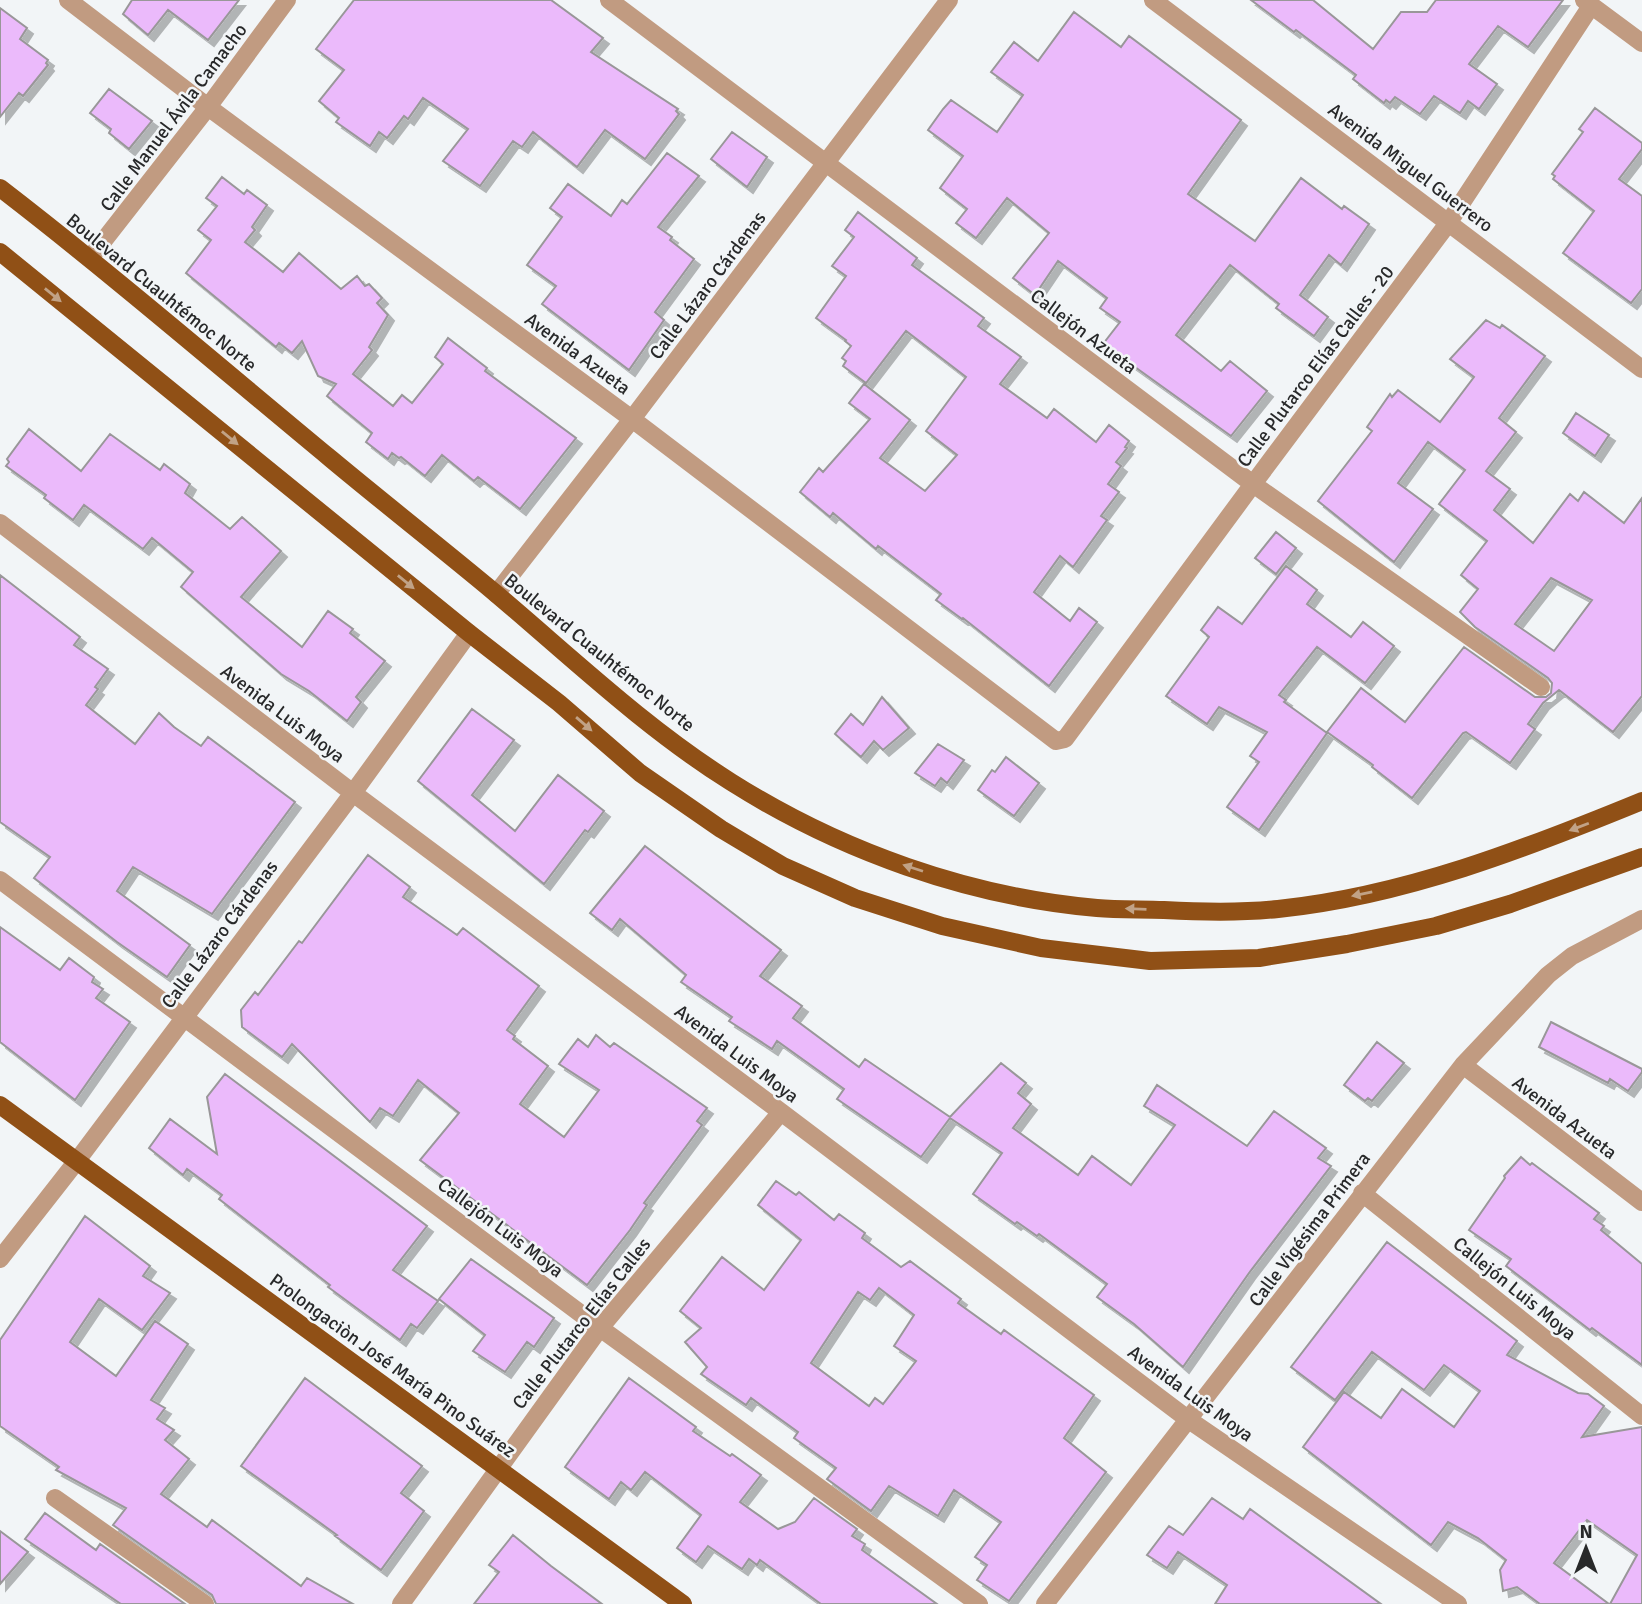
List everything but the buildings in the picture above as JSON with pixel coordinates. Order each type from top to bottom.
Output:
[{"type":"main road","name":"Boulevard Cuauhtémoc Norte","points":[[0,188],[90,258],[496,594],[601,686],[730,781],[794,818],[850,845],[911,868],[1006,894],[1096,908],[1205,912],[1278,909],[1413,883],[1511,853],[1642,801]]},
{"type":"main road","points":[[0,252],[559,703],[640,773],[721,829],[783,866],[855,898],[942,926],[1041,948],[1150,961],[1259,958],[1436,926],[1510,904],[1642,857]]},
{"type":"main road","name":"Prolongaciòn José María Pino Suárez","points":[[0,1105],[683,1604]]},
{"type":"street","name":"Avenida Azueta","points":[[68,0],[208,107],[632,419],[1056,741],[1061,742]]},
{"type":"street","name":"Calle Manuel Ávila Camacho","points":[[90,258],[208,107],[287,0]]},
{"type":"street","name":"Callejón Azueta","points":[[609,0],[1252,484],[1541,687]]},
{"type":"street","name":"Calle Lázaro Cárdenas","points":[[496,594],[949,0]]},
{"type":"street","name":"Avenida Miguel Guerrero","points":[[1153,0],[1642,369]]},
{"type":"street","name":"Calle Plutarco Elías Calles - 20","points":[[1061,742],[1450,222],[1588,3]]},
{"type":"street","points":[[1588,3],[1642,43]]},
{"type":"street","name":"Avenida Luis Moya","points":[[0,523],[353,793],[1189,1420],[1458,1604]]},
{"type":"street","name":"Calle Lázaro Cárdenas","points":[[0,1259],[353,793],[469,633]]},
{"type":"street","name":"Callejón Luis Moya","points":[[0,880],[600,1328],[979,1604]]},
{"type":"street","name":"Calle Vigésima Primera","points":[[1045,1604],[1463,1065],[1548,975],[1572,956],[1642,919]]},
{"type":"street","name":"Avenida Azueta","points":[[1463,1065],[1642,1202]]},
{"type":"street","name":"Calle Plutarco Elías Calles","points":[[401,1604],[600,1328],[781,1112]]},
{"type":"street","name":"Callejón Luis Moya","points":[[1362,1193],[1642,1416]]},
{"type":"street","points":[[55,1499],[205,1604]]}]
